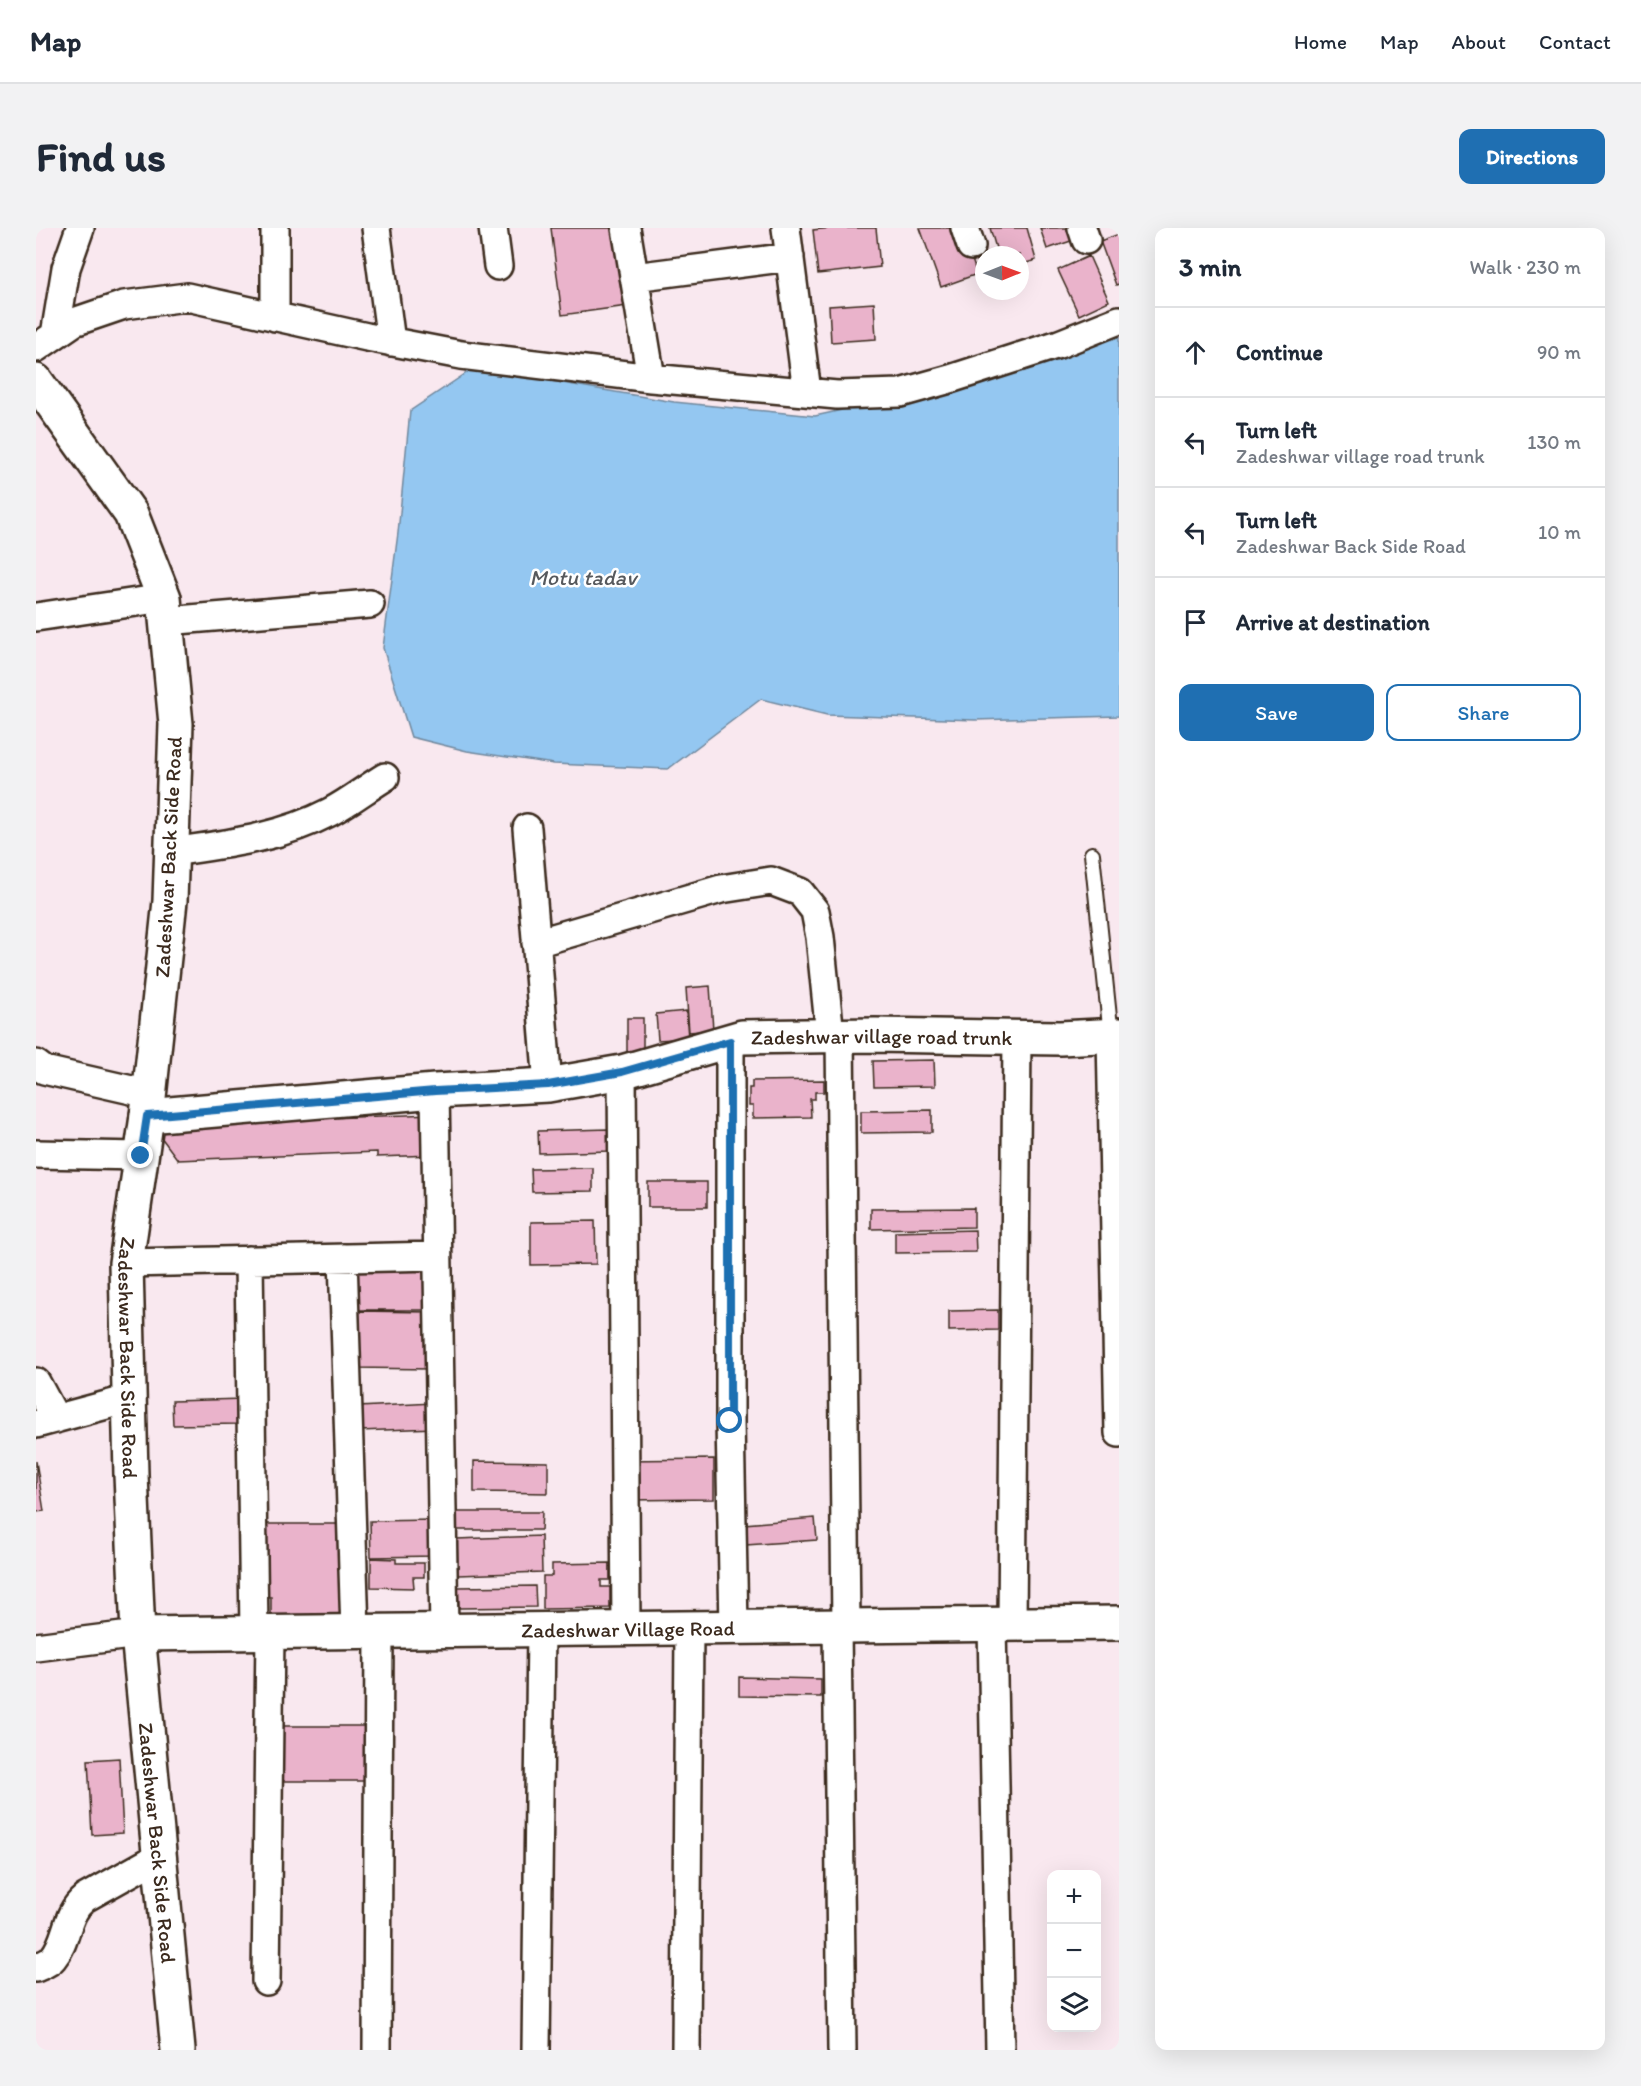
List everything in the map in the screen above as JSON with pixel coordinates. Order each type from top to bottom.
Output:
[{"type":"street","points":[[46,341],[66,268],[80,228]]},
{"type":"street","points":[[275,228],[275,317]]},
{"type":"street","points":[[376,228],[391,342]]},
{"type":"street","points":[[493,228],[498,266]]},
{"type":"street","points":[[626,228],[651,378]]},
{"type":"street","points":[[786,228],[807,392]]},
{"type":"street","points":[[634,277],[790,257]]},
{"type":"street","points":[[46,341],[74,322],[124,305],[186,297],[461,355],[651,378],[837,395],[900,393],[950,380],[1059,344],[1119,320]]},
{"type":"street","name":"Zadeshwar Back Side Road","points":[[36,381],[131,514],[165,610],[176,724],[170,901],[148,1105],[126,1263],[138,1634],[178,2050]]},
{"type":"street","points":[[36,617],[165,610],[370,604]]},
{"type":"street","points":[[172,852],[249,841],[291,829],[330,812],[385,777]]},
{"type":"street","points":[[527,828],[548,1085]]},
{"type":"street","points":[[536,943],[721,889],[771,881],[800,892],[815,911],[835,1035],[841,1626],[842,2050]]},
{"type":"street","points":[[1115,1035],[1119,1433]]},
{"type":"street","name":"Zadeshwar village road trunk","points":[[148,1105],[548,1085],[622,1072],[742,1037],[1115,1035]]},
{"type":"street","points":[[1000,2050],[1002,1625],[1017,1037]]},
{"type":"street","points":[[730,1041],[730,1421],[734,1628]]},
{"type":"street","points":[[36,1064],[44,1070],[148,1105]]},
{"type":"street","points":[[622,1072],[626,1628]]},
{"type":"street","points":[[435,1091],[444,1631]]},
{"type":"street","points":[[36,1154],[141,1156]]},
{"type":"street","points":[[126,1263],[438,1256]]},
{"type":"street","points":[[343,1258],[367,1631],[377,2050]]},
{"type":"street","points":[[249,1260],[262,1633],[266,1981]]},
{"type":"street","points":[[36,1382],[46,1421],[129,1399]]},
{"type":"street","name":"Zadeshwar Village Road","points":[[138,1634],[1119,1623]]},
{"type":"street","points":[[686,2050],[689,1628]]},
{"type":"street","points":[[536,2050],[541,1629]]},
{"type":"street","points":[[36,1647],[138,1634]]},
{"type":"street","points":[[36,1968],[52,1960],[77,1905],[160,1856]]},
{"type":"lane","points":[[1092,854],[1115,1035]]},
{"type":"water","name":"Motu tadav","points":[[1119,326],[1119,716],[975,720],[827,715],[761,699],[668,769],[554,764],[467,751],[411,737],[383,648],[398,533],[410,411],[474,368],[674,402],[815,416],[983,379]]},
{"type":"building","points":[[551,228],[617,228],[627,306],[562,315]]},
{"type":"building","points":[[876,228],[880,267],[818,274],[813,230]]},
{"type":"building","points":[[920,228],[961,228],[975,268],[975,275],[941,287]]},
{"type":"building","points":[[990,228],[1027,228],[1036,260],[1029,262],[1029,246],[995,246]]},
{"type":"building","points":[[1040,228],[1074,228],[1077,239],[1047,249]]},
{"type":"building","points":[[1119,234],[1119,284],[1116,285],[1100,241]]},
{"type":"building","points":[[1089,256],[1109,301],[1079,315],[1058,270]]},
{"type":"building","points":[[874,303],[876,339],[831,342],[829,306]]},
{"type":"building","points":[[710,986],[713,1030],[689,1032],[686,988]]},
{"type":"building","points":[[686,1011],[688,1038],[658,1040],[656,1014]]},
{"type":"building","points":[[627,1018],[643,1018],[643,1054],[627,1054]]},
{"type":"building","points":[[934,1060],[935,1086],[874,1087],[873,1061]]},
{"type":"building","points":[[824,1080],[824,1092],[815,1092],[815,1099],[810,1099],[811,1117],[753,1118],[753,1106],[749,1106],[749,1088],[752,1088],[752,1081]]},
{"type":"building","points":[[932,1110],[932,1132],[861,1133],[861,1111]]},
{"type":"building","points":[[432,1114],[433,1155],[377,1157],[377,1152],[178,1160],[152,1125]]},
{"type":"building","points":[[609,1129],[610,1151],[539,1153],[538,1131]]},
{"type":"building","points":[[593,1168],[593,1191],[532,1192],[531,1169]]},
{"type":"building","points":[[648,1182],[707,1182],[707,1207],[648,1207]]},
{"type":"building","points":[[974,1208],[974,1227],[871,1229],[871,1209]]},
{"type":"building","points":[[595,1221],[596,1264],[531,1265],[531,1222]]},
{"type":"building","points":[[975,1230],[976,1252],[895,1253],[895,1232]]},
{"type":"building","points":[[353,1265],[427,1266],[427,1310],[352,1310]]},
{"type":"building","points":[[998,1310],[998,1330],[949,1331],[949,1311]]},
{"type":"building","points":[[355,1311],[431,1312],[431,1369],[355,1368]]},
{"type":"building","points":[[244,1399],[240,1424],[173,1425],[172,1401]]},
{"type":"building","points":[[433,1403],[434,1428],[360,1431],[359,1407]]},
{"type":"building","points":[[714,1459],[714,1499],[625,1500],[625,1460]]},
{"type":"building","points":[[36,1461],[44,1511],[36,1512]]},
{"type":"building","points":[[474,1461],[548,1462],[548,1493],[474,1492]]},
{"type":"building","points":[[457,1512],[542,1512],[541,1530],[457,1530]]},
{"type":"building","points":[[815,1518],[817,1540],[746,1545],[744,1524]]},
{"type":"building","points":[[435,1520],[436,1556],[371,1557],[370,1521]]},
{"type":"building","points":[[259,1524],[353,1524],[345,1616],[271,1616],[271,1597],[261,1597],[261,1576],[268,1576],[268,1559],[259,1559]]},
{"type":"building","points":[[541,1536],[542,1572],[458,1575],[457,1539]]},
{"type":"building","points":[[371,1558],[396,1559],[396,1563],[424,1563],[424,1577],[413,1577],[414,1588],[371,1587]]},
{"type":"building","points":[[610,1563],[610,1580],[601,1580],[601,1587],[610,1587],[610,1608],[543,1609],[543,1576],[552,1576],[552,1564]]},
{"type":"building","points":[[535,1586],[536,1607],[459,1608],[458,1587]]},
{"type":"building","points":[[739,1677],[821,1679],[821,1697],[739,1696]]},
{"type":"building","points":[[273,1726],[366,1726],[366,1781],[273,1781]]},
{"type":"building","points":[[119,1758],[123,1833],[92,1835],[88,1760]]},
{"type":"route","points":[[141,1156],[147,1116],[435,1091],[548,1085],[622,1072],[730,1041],[730,1421]]}]
